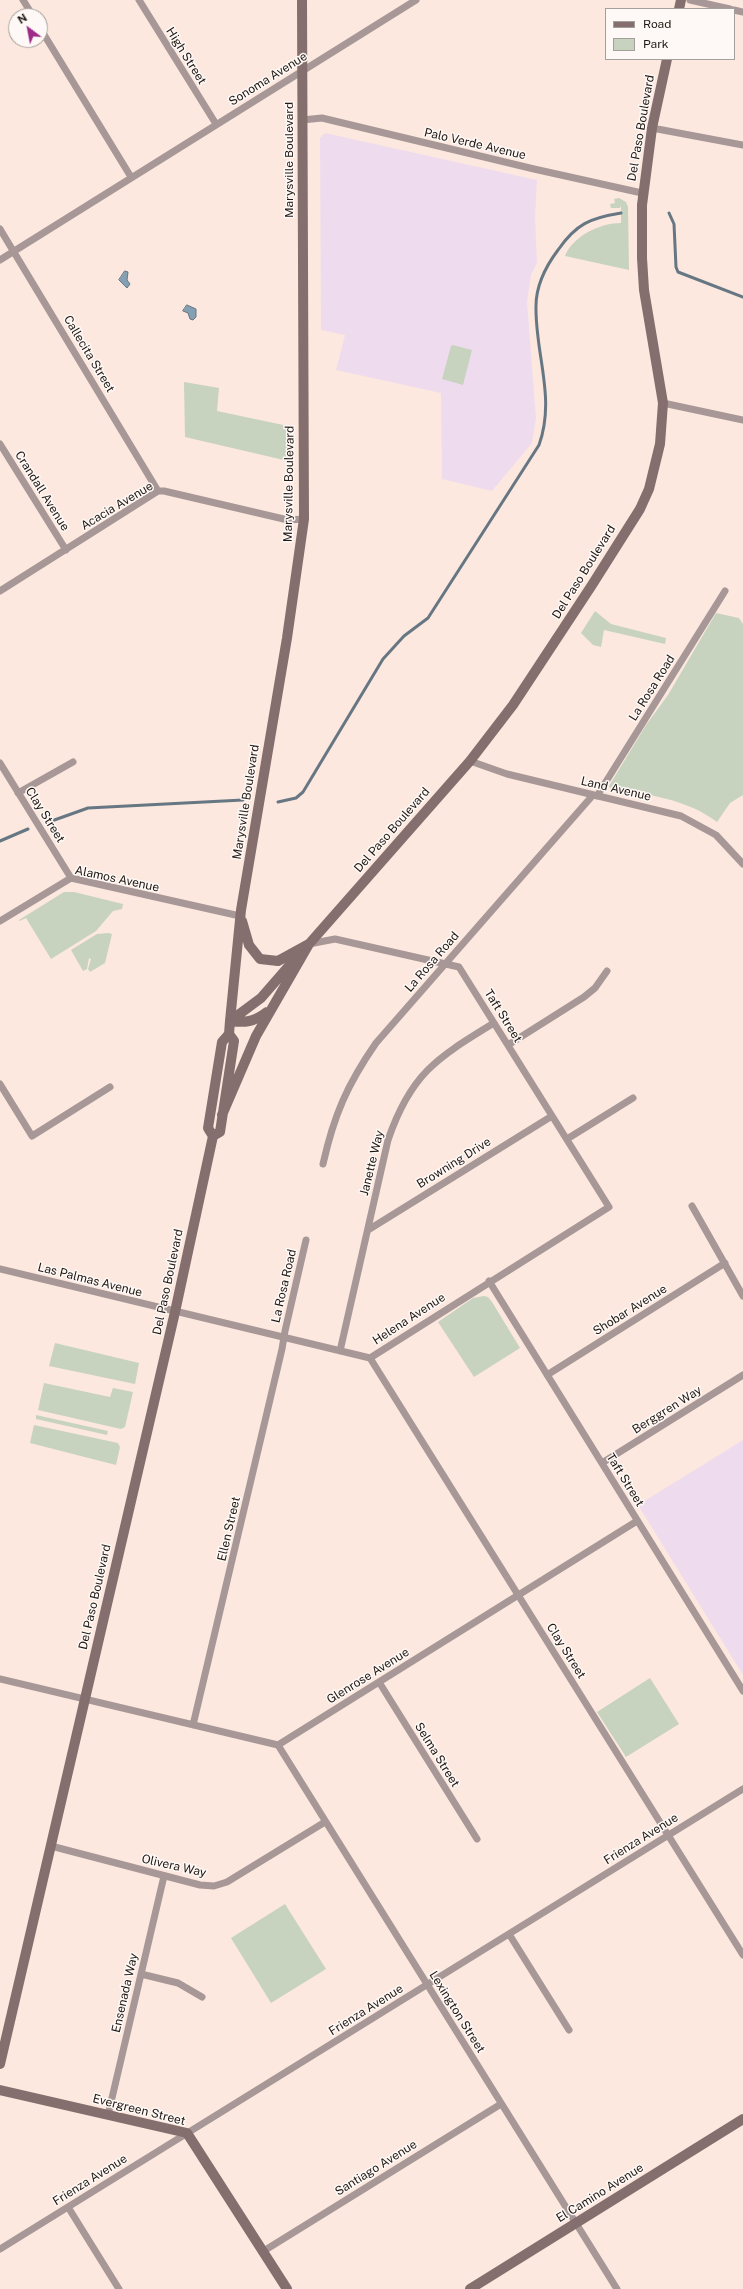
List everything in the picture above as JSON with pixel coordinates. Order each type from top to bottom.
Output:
[{"type":"main road","name":"Marysville Boulevard","points":[[229,1034],[234,1041],[220,1132],[213,1136],[208,1128],[209,1121],[222,1042],[229,1034],[240,916],[298,565],[304,519],[302,0]]},
{"type":"main road","name":"Del Paso Boulevard","points":[[222,1115],[270,1010],[309,944],[470,760],[532,678],[640,509],[649,489],[657,462],[662,431],[663,403],[660,376],[648,317],[642,273],[642,192],[652,128],[667,60]]},
{"type":"main road","points":[[240,916],[249,944],[260,959],[278,960],[309,944]]},
{"type":"main road","points":[[230,1021],[261,998],[309,944]]},
{"type":"main road","points":[[230,1021],[246,1023],[257,1019],[270,1010]]},
{"type":"main road","name":"Del Paso Boulevard","points":[[0,2064],[175,1312],[213,1136]]},
{"type":"main road","name":"Evergreen Street","points":[[0,2090],[187,2133],[286,2289]]},
{"type":"main road","name":"El Camino Avenue","points":[[470,2289],[743,2119]]},
{"type":"street","name":"High Street","points":[[139,0],[216,124]]},
{"type":"street","name":"Sonoma Avenue","points":[[0,260],[416,0]]},
{"type":"street","points":[[690,0],[726,8]]},
{"type":"street","points":[[48,41],[132,177]]},
{"type":"street","name":"Palo Verde Avenue","points":[[302,120],[322,118],[534,169],[642,192]]},
{"type":"street","points":[[652,128],[743,145]]},
{"type":"street","name":"Callecita Street","points":[[0,229],[158,491]]},
{"type":"street","points":[[663,403],[743,420]]},
{"type":"street","name":"Crandall Avenue","points":[[0,444],[66,550]]},
{"type":"street","name":"Acacia Avenue","points":[[0,591],[158,491],[164,491],[288,520],[304,519]]},
{"type":"street","name":"La Rosa Road","points":[[323,1164],[337,1110],[361,1065],[376,1043],[595,796],[725,591]]},
{"type":"street","name":"Land Avenue","points":[[470,760],[500,773],[668,812],[691,819],[716,835],[743,864]]},
{"type":"street","points":[[18,793],[73,762]]},
{"type":"street","name":"Clay Street","points":[[0,764],[71,878]]},
{"type":"street","name":"Alamos Avenue","points":[[0,921],[71,878],[240,916]]},
{"type":"street","name":"Taft Street","points":[[309,944],[335,939],[460,968],[609,1207]]},
{"type":"street","points":[[508,1045],[584,997],[600,982],[608,971]]},
{"type":"street","name":"Janette Way","points":[[340,1351],[388,1140],[401,1107],[410,1091],[433,1063],[443,1054],[494,1023]]},
{"type":"street","points":[[0,1084],[32,1136],[110,1087]]},
{"type":"street","points":[[567,1139],[633,1098]]},
{"type":"street","name":"Browning Drive","points":[[368,1230],[552,1116]]},
{"type":"street","points":[[692,1206],[743,1296]]},
{"type":"street","name":"Helena Avenue","points":[[175,1312],[370,1358],[489,1281],[609,1207]]},
{"type":"street","name":"La Rosa Road","points":[[285,1338],[284,1331],[306,1240]]},
{"type":"street","name":"Shobar Avenue","points":[[547,1375],[724,1263]]},
{"type":"street","name":"Las Palmas Avenue","points":[[0,1269],[175,1312]]},
{"type":"street","name":"Taft Street","points":[[489,1281],[743,1691]]},
{"type":"street","name":"Ellen Street","points":[[194,1725],[285,1338]]},
{"type":"street","name":"Clay Street","points":[[370,1358],[743,1955]]},
{"type":"street","name":"Berggren Way","points":[[602,1463],[743,1375]]},
{"type":"street","name":"Glenrose Avenue","points":[[278,1745],[637,1521]]},
{"type":"street","points":[[0,1679],[278,1745]]},
{"type":"street","name":"Selma Street","points":[[379,1682],[477,1839]]},
{"type":"street","name":"Lexington Street","points":[[278,1745],[617,2289]]},
{"type":"street","name":"Frienza Avenue","points":[[0,2249],[743,1789]]},
{"type":"street","name":"Olivera Way","points":[[50,1846],[200,1885],[221,1885],[325,1822]]},
{"type":"street","name":"Ensenada Way","points":[[108,2115],[164,1876]]},
{"type":"street","points":[[509,1934],[569,2030]]},
{"type":"street","points":[[141,1974],[178,1983],[202,1997]]},
{"type":"street","name":"Santiago Avenue","points":[[262,2252],[501,2104]]},
{"type":"street","points":[[68,2207],[119,2289]]},
{"type":"shaded area","points":[[325,133],[537,180],[535,216],[537,263],[531,275],[527,302],[536,418],[532,443],[492,491],[442,479],[441,393],[336,370],[345,335],[321,330],[320,138]]},
{"type":"shaded area","points":[[743,1440],[743,1675],[638,1505]]},
{"type":"green space","points":[[619,198],[626,202],[628,207],[629,270],[565,256],[574,242],[588,232],[605,225],[621,223],[621,205],[620,208],[611,208],[610,204],[615,203],[614,199]]},
{"type":"green space","points":[[453,345],[472,350],[463,385],[442,379],[451,346]]},
{"type":"green space","points":[[184,382],[219,388],[217,411],[288,426],[288,461],[185,437]]},
{"type":"green space","points":[[595,611],[611,624],[666,638],[665,644],[604,630],[601,647],[593,645],[581,633]]},
{"type":"green space","points":[[716,613],[739,618],[743,624],[743,795],[730,803],[717,822],[693,808],[679,803],[652,795],[610,788],[609,786],[646,725],[668,695]]},
{"type":"green space","points":[[64,892],[74,892],[123,904],[122,909],[113,911],[96,931],[51,959],[26,918],[20,921],[19,920]]},
{"type":"green space","points":[[97,934],[112,934],[105,963],[90,972],[88,969],[91,959],[89,958],[87,969],[83,971],[71,950]]},
{"type":"green space","points":[[484,1296],[488,1297],[492,1302],[520,1348],[474,1377],[438,1322],[473,1298]]},
{"type":"green space","points":[[55,1343],[139,1363],[135,1384],[49,1366]]},
{"type":"green space","points":[[44,1383],[110,1397],[113,1388],[133,1392],[125,1427],[121,1429],[38,1410]]},
{"type":"green space","points":[[36,1415],[108,1431],[107,1435],[36,1419]]},
{"type":"green space","points":[[34,1425],[118,1443],[120,1447],[116,1465],[30,1443]]},
{"type":"green space","points":[[650,1678],[679,1724],[626,1757],[597,1712]]},
{"type":"green space","points":[[285,1904],[326,1969],[271,2003],[231,1938]]},
{"type":"water","points":[[125,271],[128,272],[127,280],[130,284],[127,288],[119,280]]},
{"type":"water","points":[[187,305],[196,309],[196,317],[193,320],[190,319],[188,313],[183,311]]},
{"type":"waterway","points":[[278,802],[296,798],[303,792],[383,659],[404,636],[428,618],[539,445],[544,428],[546,410],[544,376],[538,341],[536,306],[536,299],[540,284],[546,269],[554,256],[571,234],[592,220],[621,213]]},
{"type":"waterway","points":[[669,213],[674,224],[676,267],[678,272],[743,297]]},
{"type":"waterway","points":[[46,823],[88,808],[243,800]]},
{"type":"waterway","points":[[0,841],[28,829]]}]
